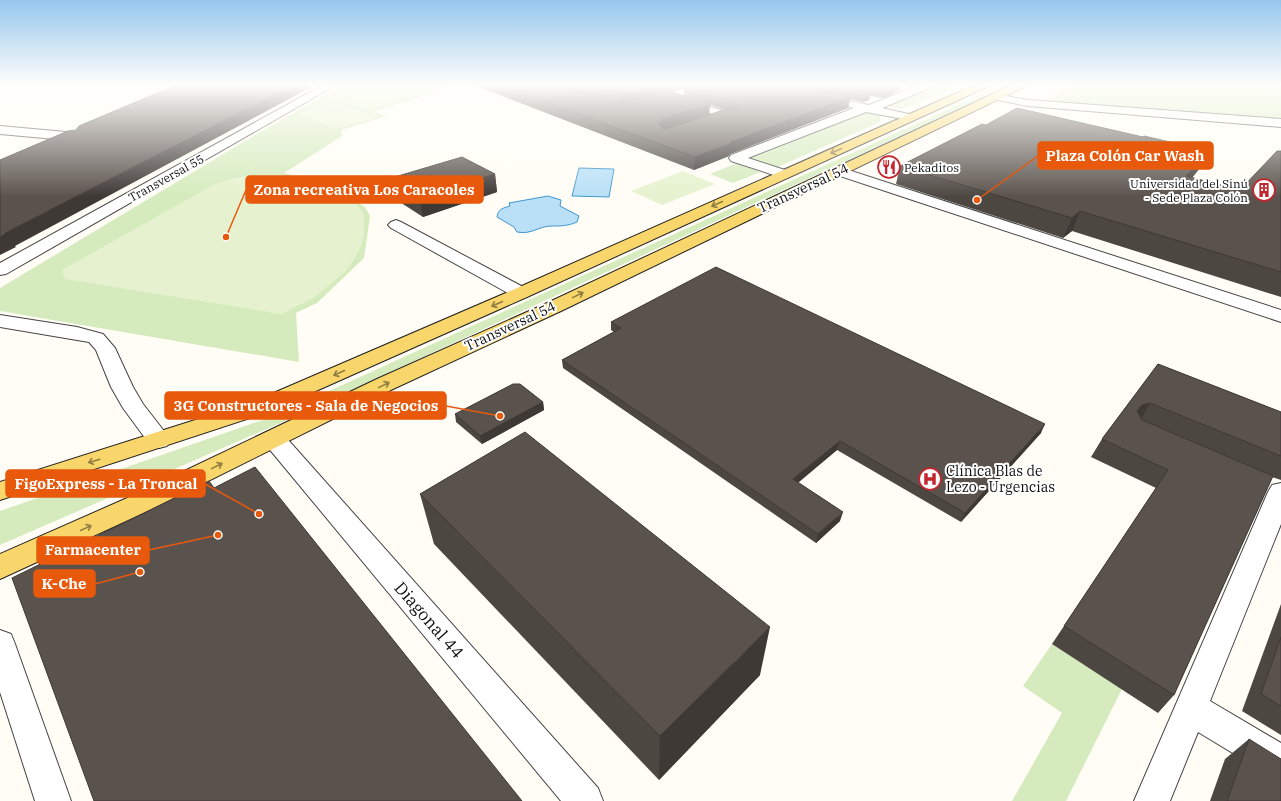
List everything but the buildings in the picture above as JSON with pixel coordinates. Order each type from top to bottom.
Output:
[{"type":"main road","name":"Transversal 54","points":[[0,491],[263,406],[521,293],[898,122]]},
{"type":"main road","name":"Transversal 54","points":[[0,567],[839,171],[930,122]]},
{"type":"street","name":"Transversal 55","points":[[0,270],[265,122]]},
{"type":"street","points":[[783,174],[736,158],[829,122]]},
{"type":"street","points":[[0,130],[77,137]]},
{"type":"street","points":[[839,171],[1281,316]]},
{"type":"street","points":[[396,225],[521,293]]},
{"type":"street","points":[[0,321],[77,333],[96,338],[105,348],[122,387],[134,408],[159,440]]},
{"type":"street","name":"Diagonal 44","points":[[274,439],[585,801]]},
{"type":"street","points":[[1152,801],[1190,708],[1274,489]]},
{"type":"street","points":[[0,644],[53,801]]},
{"type":"street","points":[[1190,708],[1281,763]]},
{"type":"green space","points":[[278,122],[366,122],[341,130],[342,136],[284,173],[327,184],[365,207],[370,216],[364,258],[317,303],[296,313],[299,362],[0,311],[0,288]]},
{"type":"green space","points":[[319,122],[360,122],[337,129]]},
{"type":"green space","points":[[836,122],[879,122],[775,168],[745,158]]},
{"type":"green space","points":[[920,122],[929,122],[285,421],[0,545],[0,511],[274,416]]},
{"type":"green space","points":[[737,163],[760,172],[733,183],[710,174]]},
{"type":"green space","points":[[683,171],[715,184],[662,205],[631,191]]},
{"type":"green space","points":[[261,175],[304,180],[323,187],[356,203],[364,214],[364,234],[361,246],[355,258],[345,272],[313,298],[281,314],[65,279],[62,270],[213,185],[235,178]]},
{"type":"green space","points":[[1052,644],[1122,689],[1066,801],[1012,801],[1062,713],[1023,686]]},
{"type":"water","points":[[579,168],[614,169],[609,197],[572,196]]},
{"type":"water","points":[[548,196],[561,200],[560,206],[579,216],[577,222],[564,226],[547,226],[522,233],[517,232],[514,227],[497,217],[503,208],[510,206],[509,203]]},
{"type":"place","name":"Pekaditos","points":[[889,167]]},
{"type":"place","name":"Universidad del Sinú - Sede Plaza Colón","points":[[1264,190]]},
{"type":"place","name":"Plaza Colón Car Wash","points":[[977,200]]},
{"type":"place","name":"Zona recreativa Los Caracoles","points":[[226,237]]},
{"type":"place","name":"3G Constructores - Sala de Negocios","points":[[500,416]]},
{"type":"place","name":"Clínica Blas de Lezo - Urgencias","points":[[930,479]]},
{"type":"place","name":"FigoExpress - La Troncal","points":[[259,514]]},
{"type":"place","name":"Farmacenter","points":[[218,535]]},
{"type":"place","name":"K-Che","points":[[140,572]]}]
